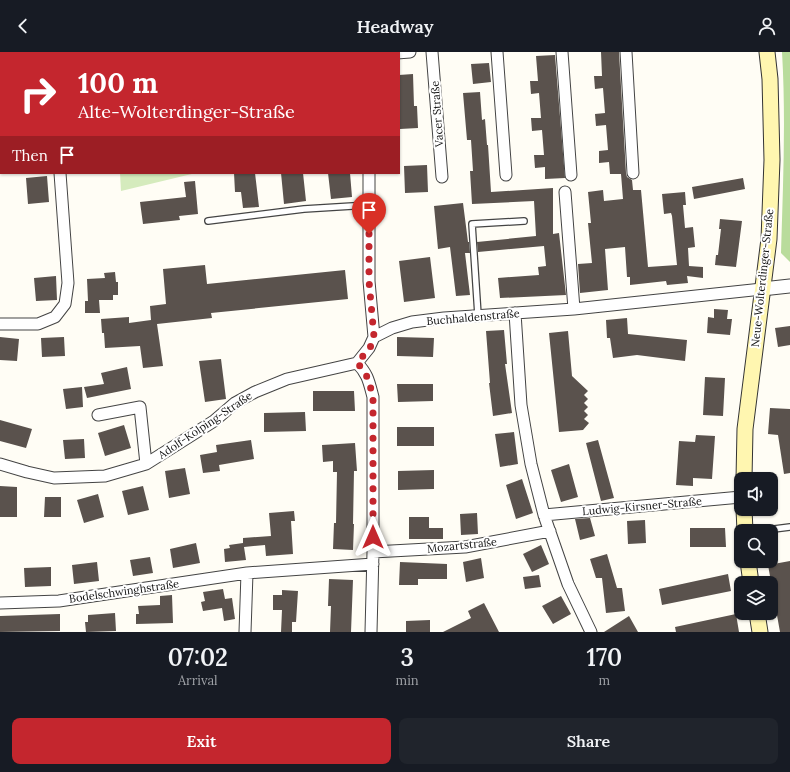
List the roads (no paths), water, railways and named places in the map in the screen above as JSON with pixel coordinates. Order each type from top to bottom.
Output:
[{"type":"main road","name":"Neue-Wolterdinger-Straße","points":[[744,472],[745,429],[769,239],[772,160],[770,79],[767,52]]},
{"type":"main road","points":[[758,620],[760,632]]},
{"type":"street","points":[[400,53],[410,52]]},
{"type":"street","name":"Vacer Straße","points":[[432,52],[442,177]]},
{"type":"street","points":[[497,52],[506,175]]},
{"type":"street","points":[[562,52],[571,175]]},
{"type":"street","points":[[626,52],[633,173]]},
{"type":"street","points":[[0,324],[38,324],[55,317],[64,304],[68,283],[60,174]]},
{"type":"street","points":[[369,174],[369,281],[374,337],[370,348],[357,363],[364,370],[369,381],[373,397],[373,558],[371,632]]},
{"type":"street","points":[[565,192],[574,309]]},
{"type":"street","points":[[762,289],[790,286]]},
{"type":"street","name":"Buchhaldenstraße","points":[[374,337],[392,328],[412,322],[444,318],[574,309],[762,289]]},
{"type":"street","points":[[515,313],[521,405],[531,464],[544,515],[568,584],[592,632]]},
{"type":"street","name":"Adolf-Kolping-Straße","points":[[0,464],[54,478],[105,476],[146,464],[208,425],[235,403],[255,392],[287,379],[357,363]]},
{"type":"street","name":"Adolf-Kolping-Straße","points":[[98,415],[140,408],[146,464]]},
{"type":"street","name":"Ludwig-Kirsner-Straße","points":[[544,515],[734,498]]},
{"type":"street","name":"Mozartstraße","points":[[373,558],[465,547],[550,531]]},
{"type":"street","name":"Bodelschwinghstraße","points":[[0,603],[59,601],[246,573],[373,558]]},
{"type":"street","points":[[245,632],[246,573]]},
{"type":"lane","points":[[208,221],[304,209],[369,205]]},
{"type":"lane","points":[[478,315],[472,224],[524,221]]},
{"type":"lane","points":[[778,528],[790,527]]}]
